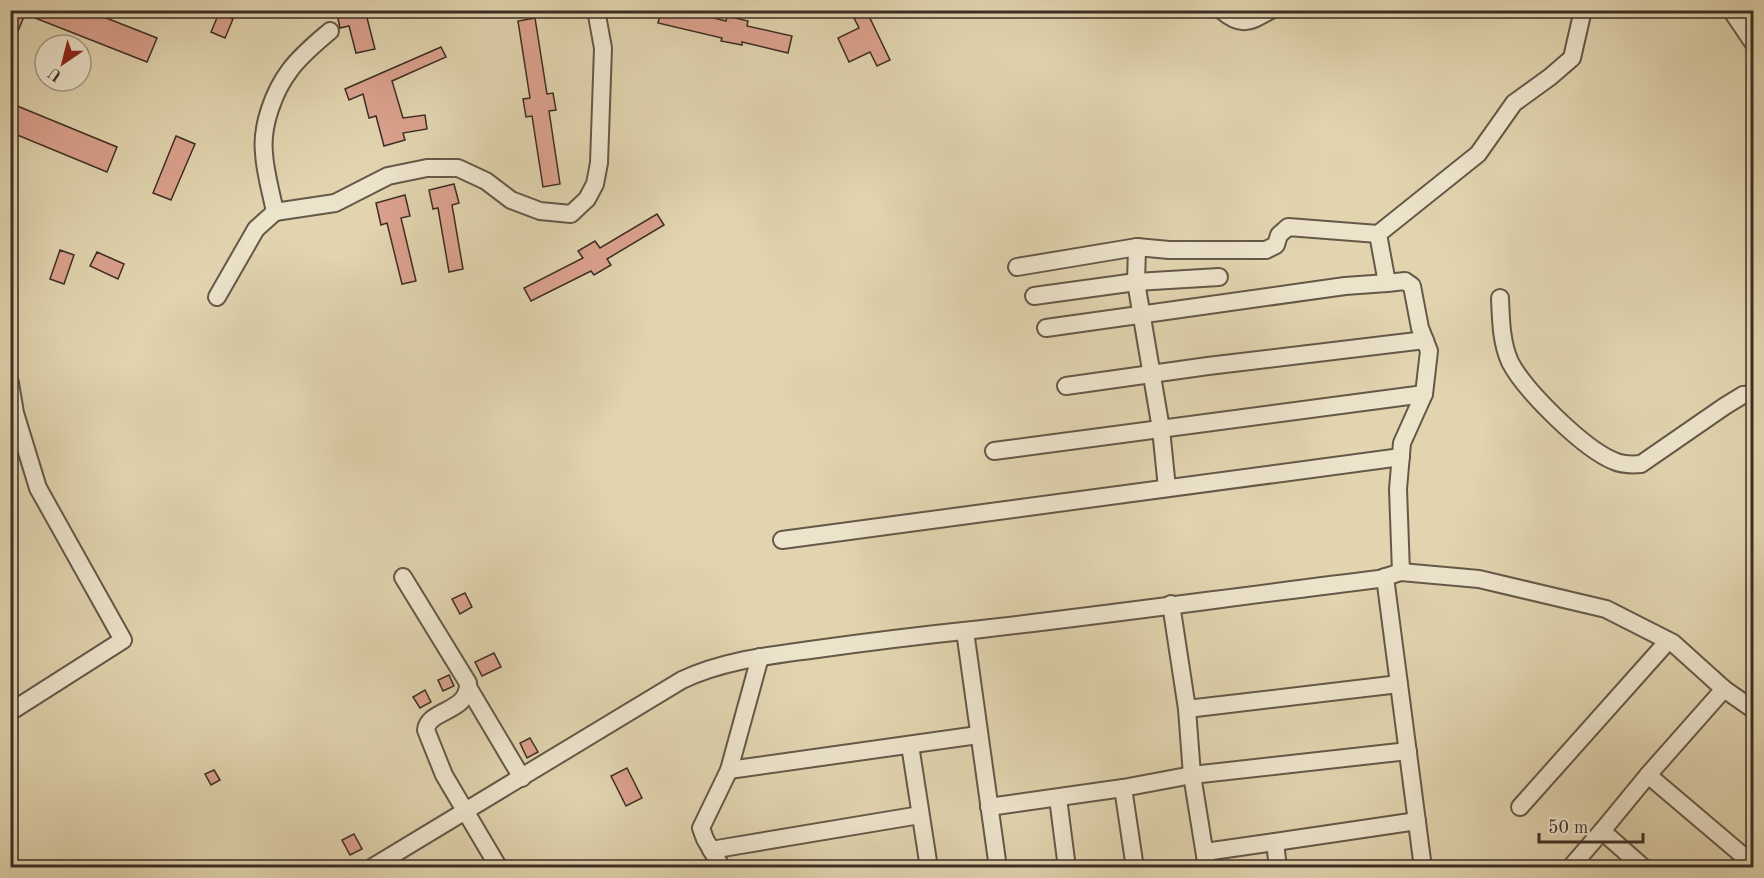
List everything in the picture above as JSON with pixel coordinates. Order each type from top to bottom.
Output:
[{"type":"street","points":[[217,297],[256,229],[275,212],[335,203],[388,176],[427,168],[458,168],[486,181],[511,200],[540,211],[571,214],[587,199],[595,184],[598,163],[603,48],[596,10]]},
{"type":"street","points":[[1221,10],[1238,22],[1249,21],[1271,10]]},
{"type":"street","points":[[1017,267],[1137,247],[1178,250],[1266,250],[1276,245],[1279,235],[1288,227],[1378,234],[1478,154],[1514,103],[1572,58],[1583,10]]},
{"type":"street","points":[[1731,10],[1754,44]]},
{"type":"street","points":[[275,212],[263,151],[266,122],[290,70],[310,47],[330,31]]},
{"type":"street","points":[[1378,234],[1388,283]]},
{"type":"street","points":[[1137,247],[1136,282],[1161,429],[1167,488]]},
{"type":"street","points":[[1034,296],[1136,282],[1220,276]]},
{"type":"street","points":[[1046,328],[1345,286],[1405,281],[1412,286],[1420,328],[1429,351],[1424,394],[1402,443],[1393,575],[1399,684],[1423,867]]},
{"type":"street","points":[[1500,298],[1503,341],[1511,363],[1529,389],[1564,424],[1600,454],[1615,461],[1627,465],[1641,464],[1725,405],[1743,395],[1754,394]]},
{"type":"street","points":[[1066,386],[1425,340]]},
{"type":"street","points":[[10,383],[15,413],[38,488],[123,640],[10,712]]},
{"type":"street","points":[[994,451],[1424,394]]},
{"type":"street","points":[[782,540],[1401,457]]},
{"type":"street","points":[[371,867],[702,670],[760,657],[866,642],[1051,621],[1393,575],[1479,579],[1606,609],[1668,641],[1724,689],[1751,703]]},
{"type":"street","points":[[403,577],[468,683],[468,687],[522,778]]},
{"type":"street","points":[[1171,604],[1187,709],[1191,775],[1206,860],[1275,842],[1417,821]]},
{"type":"street","points":[[965,631],[998,867]]},
{"type":"street","points":[[1520,807],[1668,641]]},
{"type":"street","points":[[722,867],[701,828],[729,770],[760,657]]},
{"type":"street","points":[[1187,709],[1399,684]]},
{"type":"street","points":[[468,687],[463,700],[429,722],[426,728],[429,741],[444,775],[500,867]]},
{"type":"street","points":[[1570,867],[1724,689]]},
{"type":"street","points":[[729,770],[978,735]]},
{"type":"street","points":[[909,745],[929,867]]},
{"type":"street","points":[[989,807],[1123,789],[1191,775],[1408,752]]},
{"type":"street","points":[[1648,775],[1754,865]]},
{"type":"street","points":[[1123,789],[1135,867]]},
{"type":"street","points":[[1058,798],[1067,867]]},
{"type":"street","points":[[711,850],[920,815]]},
{"type":"street","points":[[1602,831],[1644,867]]},
{"type":"street","points":[[1275,842],[1278,867]]},
{"type":"building","points":[[10,10],[86,10],[157,38],[147,62],[93,41],[93,33],[73,33],[25,14],[11,48]]},
{"type":"building","points":[[336,10],[365,10],[375,49],[356,53],[349,26],[340,28]]},
{"type":"building","points":[[661,10],[682,10],[726,21],[727,16],[748,21],[747,26],[792,36],[788,53],[742,42],[742,45],[721,41],[722,38],[658,23]]},
{"type":"building","points":[[850,10],[866,10],[890,60],[877,66],[870,52],[849,62],[838,38],[859,28]]},
{"type":"building","points":[[219,13],[233,19],[225,38],[211,32]]},
{"type":"building","points":[[535,18],[547,94],[553,93],[556,110],[549,111],[560,184],[543,187],[532,116],[526,117],[523,99],[530,98],[518,21]]},
{"type":"building","points":[[441,47],[446,57],[392,81],[403,118],[425,115],[427,129],[403,133],[405,140],[384,146],[376,116],[369,118],[363,94],[349,100],[345,89]]},
{"type":"building","points":[[10,103],[117,147],[107,172],[10,132]]},
{"type":"building","points":[[176,136],[195,144],[171,200],[153,193]]},
{"type":"building","points":[[454,184],[459,203],[452,205],[463,269],[449,272],[438,208],[433,209],[429,190]]},
{"type":"building","points":[[405,195],[410,216],[401,218],[416,281],[402,284],[387,223],[381,225],[376,203]]},
{"type":"building","points":[[657,214],[664,225],[607,259],[611,265],[594,275],[591,271],[531,301],[524,288],[583,258],[578,251],[595,241],[600,248]]},
{"type":"building","points":[[60,250],[74,255],[64,284],[50,279]]},
{"type":"building","points":[[97,252],[124,264],[118,279],[90,266]]},
{"type":"building","points":[[465,593],[472,607],[460,614],[452,599]]},
{"type":"building","points":[[494,653],[501,667],[482,676],[475,662]]},
{"type":"building","points":[[449,675],[454,686],[443,691],[438,680]]},
{"type":"building","points":[[425,690],[431,702],[420,708],[413,697]]},
{"type":"building","points":[[530,738],[538,752],[527,758],[520,743]]},
{"type":"building","points":[[627,768],[642,798],[626,806],[611,776]]},
{"type":"building","points":[[214,770],[220,780],[211,785],[205,774]]},
{"type":"building","points":[[354,834],[362,849],[350,855],[342,840]]}]
